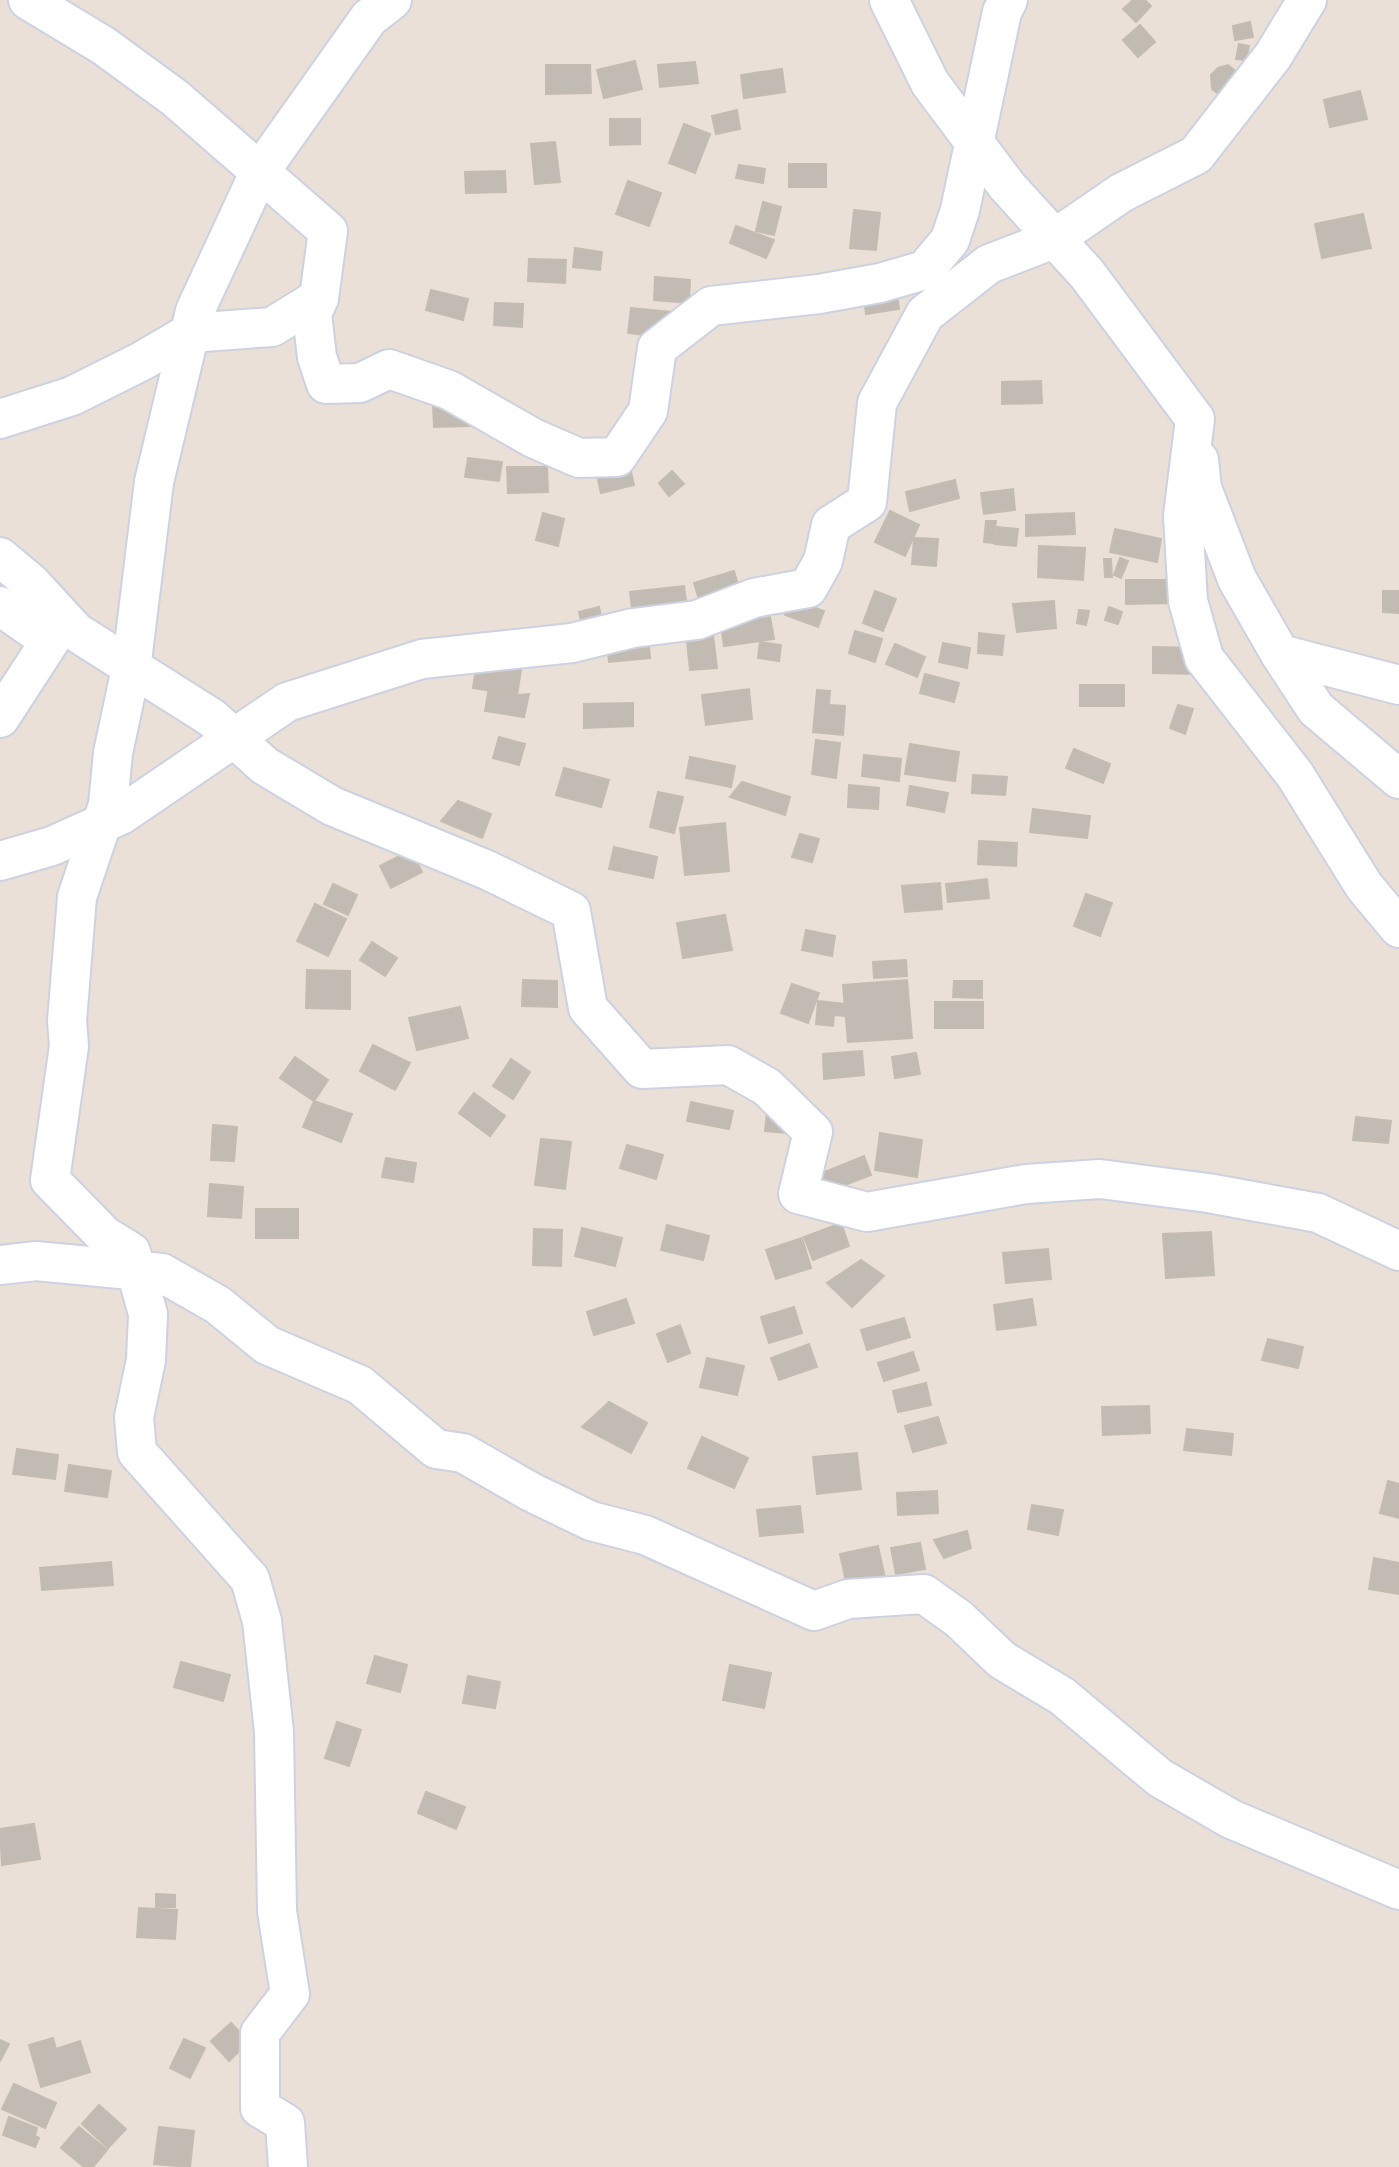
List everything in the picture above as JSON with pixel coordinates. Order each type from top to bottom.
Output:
[{"type":"street","points":[[28,0],[104,46],[175,97],[328,231],[319,298],[312,314],[317,357],[326,384],[360,383],[389,369],[449,390],[533,438],[579,458],[618,457],[648,411],[657,348],[711,306],[819,294],[880,283],[925,270],[950,240],[960,210],[1002,12],[1009,0]]},
{"type":"street","points":[[288,2167],[285,2123],[261,2108],[260,2033],[290,1994],[277,1911],[274,1732],[262,1621],[250,1578],[137,1452],[134,1417],[146,1360],[148,1314],[131,1252],[105,1236],[50,1180],[69,1046],[67,1021],[77,897],[108,805],[113,753],[131,669],[154,482],[195,311],[259,173],[369,18],[392,0]]},
{"type":"street","points":[[888,0],[930,83],[1007,186],[1087,274],[1195,419],[1202,488],[1237,579],[1280,654],[1316,709],[1399,779]]},
{"type":"street","points":[[0,861],[52,846],[132,808],[287,702],[422,659],[572,643],[633,628],[697,620],[754,598],[808,588],[823,561],[831,526],[867,502],[877,403],[925,314],[989,264],[1054,239],[1121,193],[1196,155],[1273,56],[1307,0]]},
{"type":"street","points":[[0,419],[72,396],[190,333],[272,327],[319,298]]},
{"type":"street","points":[[1195,419],[1183,516],[1188,601],[1204,658],[1295,775],[1364,886],[1399,928]]},
{"type":"street","points":[[0,557],[31,583],[76,632],[212,718],[265,766],[332,806],[487,870],[571,911],[588,1008],[642,1069],[728,1065],[767,1087],[813,1132],[798,1194],[867,1212],[1026,1184],[1100,1180],[1208,1193],[1318,1213],[1399,1251]]},
{"type":"street","points":[[0,606],[50,641],[0,718]]},
{"type":"street","points":[[1280,654],[1399,685]]},
{"type":"street","points":[[0,1265],[36,1261],[162,1273],[218,1305],[267,1346],[360,1385],[436,1449],[463,1452],[531,1492],[591,1521],[645,1535],[814,1611],[848,1599],[924,1594],[959,1619],[1002,1660],[1062,1696],[1160,1778],[1231,1819],[1399,1890]]},
{"type":"building","points":[[1133,0],[1145,0],[1151,6],[1136,22],[1123,9]]},
{"type":"building","points":[[1250,22],[1253,37],[1235,40],[1233,26]]},
{"type":"building","points":[[1140,25],[1155,42],[1138,57],[1123,40]]},
{"type":"building","points":[[1239,44],[1249,46],[1246,60],[1236,59]]},
{"type":"building","points":[[635,61],[642,89],[604,98],[597,70]]},
{"type":"building","points":[[695,62],[698,83],[660,87],[658,65]]},
{"type":"building","points":[[546,65],[590,65],[591,93],[546,94]]},
{"type":"building","points":[[1228,65],[1240,75],[1220,95],[1212,89],[1211,75],[1218,68]]},
{"type":"building","points":[[782,69],[785,92],[744,98],[741,75]]},
{"type":"building","points":[[1360,91],[1367,119],[1330,127],[1324,100]]},
{"type":"building","points":[[737,110],[740,129],[716,134],[712,116]]},
{"type":"building","points":[[610,119],[640,119],[640,144],[610,145]]},
{"type":"building","points":[[684,124],[710,134],[695,173],[669,163]]},
{"type":"building","points":[[555,142],[560,182],[535,184],[531,144]]},
{"type":"building","points":[[789,164],[826,164],[826,187],[789,187]]},
{"type":"building","points":[[739,165],[765,169],[763,183],[736,178]]},
{"type":"building","points":[[505,171],[506,192],[466,193],[465,172]]},
{"type":"building","points":[[628,181],[661,193],[649,226],[616,214]]},
{"type":"building","points":[[763,202],[781,207],[774,235],[756,231]]},
{"type":"building","points":[[854,210],[880,213],[876,250],[850,248]]},
{"type":"building","points":[[1363,214],[1371,248],[1322,258],[1315,224]]},
{"type":"building","points":[[736,226],[774,240],[766,258],[730,243]]},
{"type":"building","points":[[575,248],[602,252],[600,270],[573,267]]},
{"type":"building","points":[[529,259],[566,260],[565,283],[528,281]]},
{"type":"building","points":[[655,277],[690,280],[689,303],[654,300]]},
{"type":"building","points":[[896,288],[899,309],[866,314],[863,292]]},
{"type":"building","points":[[431,290],[468,299],[463,320],[426,310]]},
{"type":"building","points":[[495,303],[523,304],[522,327],[494,325]]},
{"type":"building","points":[[631,308],[671,312],[669,338],[628,333]]},
{"type":"building","points":[[1041,381],[1042,403],[1002,404],[1002,382]]},
{"type":"building","points":[[470,404],[470,426],[434,427],[433,405]]},
{"type":"building","points":[[468,458],[502,462],[499,481],[465,477]]},
{"type":"building","points":[[629,463],[634,485],[601,493],[596,471]]},
{"type":"building","points":[[507,467],[547,467],[548,492],[508,493]]},
{"type":"building","points":[[672,471],[684,484],[669,496],[659,483]]},
{"type":"building","points":[[955,480],[959,498],[910,511],[906,492]]},
{"type":"building","points":[[1013,489],[1015,510],[984,514],[981,493]]},
{"type":"building","points":[[890,511],[919,525],[905,556],[875,542]]},
{"type":"building","points":[[543,513],[564,519],[558,546],[536,540]]},
{"type":"building","points":[[1074,513],[1075,534],[1026,536],[1026,515]]},
{"type":"building","points":[[986,521],[996,521],[994,543],[984,542]]},
{"type":"building","points":[[997,527],[1018,529],[1016,546],[995,544]]},
{"type":"building","points":[[1115,529],[1161,539],[1157,562],[1110,552]]},
{"type":"building","points":[[914,538],[938,539],[936,566],[912,564]]},
{"type":"building","points":[[1039,546],[1085,548],[1083,580],[1038,577]]},
{"type":"building","points":[[1120,558],[1128,561],[1121,578],[1114,575]]},
{"type":"building","points":[[1104,559],[1111,559],[1112,577],[1105,577]]},
{"type":"building","points":[[734,571],[741,595],[701,606],[694,583]]},
{"type":"building","points":[[1126,580],[1175,580],[1175,603],[1126,604]]},
{"type":"building","points":[[684,586],[687,609],[633,616],[630,592]]},
{"type":"building","points":[[875,591],[896,599],[883,631],[863,623]]},
{"type":"building","points":[[1383,591],[1399,591],[1399,613],[1383,612]]},
{"type":"building","points":[[791,599],[824,611],[818,627],[785,615]]},
{"type":"building","points":[[1054,601],[1056,628],[1017,632],[1013,604]]},
{"type":"building","points":[[599,607],[604,630],[584,634],[579,612]]},
{"type":"building","points":[[1109,607],[1122,612],[1118,624],[1105,620]]},
{"type":"building","points":[[1079,610],[1089,611],[1086,625],[1077,623]]},
{"type":"building","points":[[770,617],[774,639],[724,646],[721,624]]},
{"type":"building","points":[[711,619],[717,668],[690,670],[685,622]]},
{"type":"building","points":[[855,631],[882,639],[875,662],[849,653]]},
{"type":"building","points":[[979,633],[1004,636],[1002,655],[978,653]]},
{"type":"building","points":[[648,637],[650,658],[609,662],[607,642]]},
{"type":"building","points":[[760,642],[781,645],[779,661],[758,658]]},
{"type":"building","points":[[943,643],[970,648],[967,668],[939,662]]},
{"type":"building","points":[[895,644],[925,657],[917,677],[886,664]]},
{"type":"building","points":[[1153,647],[1200,648],[1200,674],[1153,673]]},
{"type":"building","points":[[477,663],[521,670],[517,695],[473,688]]},
{"type":"building","points":[[925,674],[959,683],[954,702],[920,693]]},
{"type":"building","points":[[1080,685],[1124,685],[1124,706],[1080,706]]},
{"type":"building","points":[[489,687],[517,695],[529,694],[524,717],[485,711]]},
{"type":"building","points":[[749,689],[752,719],[706,725],[702,695]]},
{"type":"building","points":[[817,690],[830,691],[829,705],[845,706],[843,735],[813,732]]},
{"type":"building","points":[[633,703],[633,726],[584,728],[584,704]]},
{"type":"building","points":[[1178,705],[1193,709],[1185,734],[1170,728]]},
{"type":"building","points":[[499,737],[525,744],[519,765],[493,758]]},
{"type":"building","points":[[816,740],[840,743],[836,778],[812,774]]},
{"type":"building","points":[[910,744],[959,752],[955,781],[905,774]]},
{"type":"building","points":[[1074,749],[1110,764],[1103,783],[1066,768]]},
{"type":"building","points":[[864,755],[901,759],[899,781],[862,776]]},
{"type":"building","points":[[690,757],[735,766],[731,787],[686,778]]},
{"type":"building","points":[[564,768],[609,780],[601,807],[556,795]]},
{"type":"building","points":[[973,775],[1007,777],[1005,795],[972,793]]},
{"type":"building","points":[[742,782],[790,797],[785,815],[730,797]]},
{"type":"building","points":[[849,785],[879,788],[878,809],[848,807]]},
{"type":"building","points":[[910,786],[948,793],[944,812],[907,805]]},
{"type":"building","points":[[658,792],[683,797],[674,833],[650,827]]},
{"type":"building","points":[[458,801],[491,814],[482,838],[441,821]]},
{"type":"building","points":[[1033,809],[1090,816],[1087,838],[1030,832]]},
{"type":"building","points":[[725,823],[729,871],[685,875],[680,828]]},
{"type":"building","points":[[800,834],[819,839],[812,862],[792,857]]},
{"type":"building","points":[[979,841],[1017,843],[1016,866],[978,864]]},
{"type":"building","points":[[614,847],[657,857],[653,878],[609,869]]},
{"type":"building","points":[[411,850],[422,872],[391,888],[380,866]]},
{"type":"building","points":[[987,879],[989,898],[948,902],[946,884]]},
{"type":"building","points":[[940,883],[942,909],[905,912],[902,886]]},
{"type":"building","points":[[333,884],[357,895],[348,915],[324,904]]},
{"type":"building","points":[[1086,894],[1112,903],[1100,936],[1074,926]]},
{"type":"building","points":[[315,904],[346,919],[328,956],[297,941]]},
{"type":"building","points":[[725,915],[732,950],[683,958],[677,923]]},
{"type":"building","points":[[806,930],[835,936],[832,956],[802,950]]},
{"type":"building","points":[[372,942],[397,958],[385,976],[360,960]]},
{"type":"building","points":[[906,960],[907,976],[874,978],[873,962]]},
{"type":"building","points":[[307,970],[350,971],[350,1009],[306,1008]]},
{"type":"building","points":[[523,980],[557,981],[557,1007],[522,1006]]},
{"type":"building","points":[[907,980],[912,1038],[848,1042],[843,985]]},
{"type":"building","points":[[954,981],[982,981],[982,998],[953,997]]},
{"type":"building","points":[[792,984],[819,993],[808,1023],[781,1013]]},
{"type":"building","points":[[818,1001],[845,1004],[844,1016],[834,1015],[833,1026],[816,1024]]},
{"type":"building","points":[[935,1002],[983,1002],[983,1028],[935,1028]]},
{"type":"building","points":[[460,1007],[468,1038],[417,1050],[409,1018]]},
{"type":"building","points":[[373,1045],[410,1063],[395,1090],[360,1071]]},
{"type":"building","points":[[862,1051],[864,1075],[824,1079],[823,1054]]},
{"type":"building","points":[[916,1053],[920,1074],[895,1078],[892,1057]]},
{"type":"building","points":[[295,1057],[328,1080],[314,1101],[280,1078]]},
{"type":"building","points":[[511,1059],[530,1072],[513,1099],[493,1086]]},
{"type":"building","points":[[474,1093],[505,1116],[490,1136],[459,1113]]},
{"type":"building","points":[[314,1101],[352,1114],[341,1142],[303,1127]]},
{"type":"building","points":[[691,1102],[733,1111],[729,1129],[687,1121]]},
{"type":"building","points":[[767,1112],[789,1133],[765,1131]]},
{"type":"building","points":[[1356,1117],[1391,1121],[1388,1143],[1353,1140]]},
{"type":"building","points":[[213,1125],[237,1127],[234,1161],[211,1160]]},
{"type":"building","points":[[880,1133],[922,1140],[917,1177],[875,1170]]},
{"type":"building","points":[[541,1139],[571,1142],[565,1189],[535,1185]]},
{"type":"building","points":[[627,1145],[663,1155],[656,1179],[620,1168]]},
{"type":"building","points":[[864,1156],[871,1175],[824,1193],[817,1175]]},
{"type":"building","points":[[386,1158],[416,1163],[413,1182],[382,1177]]},
{"type":"building","points":[[210,1184],[243,1187],[241,1218],[208,1216]]},
{"type":"building","points":[[256,1209],[298,1209],[298,1238],[256,1238]]},
{"type":"building","points":[[841,1223],[849,1246],[813,1260],[804,1237]]},
{"type":"building","points":[[667,1225],[709,1236],[703,1260],[661,1250]]},
{"type":"building","points":[[582,1228],[622,1238],[615,1266],[575,1256]]},
{"type":"building","points":[[534,1229],[562,1230],[561,1266],[533,1265]]},
{"type":"building","points":[[1211,1232],[1214,1275],[1166,1278],[1163,1234]]},
{"type":"building","points":[[802,1238],[811,1268],[776,1279],[766,1250]]},
{"type":"building","points":[[1048,1249],[1051,1279],[1006,1283],[1003,1253]]},
{"type":"building","points":[[861,1260],[884,1276],[852,1307],[827,1283]]},
{"type":"building","points":[[626,1299],[634,1323],[594,1335],[587,1312]]},
{"type":"building","points":[[1032,1299],[1036,1325],[997,1330],[994,1305]]},
{"type":"building","points":[[794,1307],[802,1333],[769,1343],[761,1317]]},
{"type":"building","points":[[904,1318],[910,1337],[867,1350],[861,1330]]},
{"type":"building","points":[[680,1325],[690,1353],[668,1362],[657,1334]]},
{"type":"building","points":[[1268,1339],[1303,1347],[1298,1368],[1262,1360]]},
{"type":"building","points":[[809,1344],[817,1367],[779,1380],[771,1358]]},
{"type":"building","points":[[913,1352],[919,1370],[884,1381],[878,1363]]},
{"type":"building","points":[[707,1358],[744,1366],[737,1395],[700,1387]]},
{"type":"building","points":[[926,1383],[931,1405],[898,1412],[893,1391]]},
{"type":"building","points":[[609,1402],[647,1423],[631,1453],[582,1427]]},
{"type":"building","points":[[1149,1406],[1150,1433],[1103,1435],[1102,1407]]},
{"type":"building","points":[[938,1417],[946,1443],[913,1452],[905,1426]]},
{"type":"building","points":[[1187,1429],[1233,1434],[1231,1455],[1184,1450]]},
{"type":"building","points":[[702,1437],[748,1458],[734,1488],[688,1468]]},
{"type":"building","points":[[17,1449],[58,1455],[55,1479],[13,1474]]},
{"type":"building","points":[[857,1453],[861,1489],[817,1494],[813,1457]]},
{"type":"building","points":[[69,1465],[111,1471],[107,1497],[65,1491]]},
{"type":"building","points":[[1388,1481],[1399,1484],[1399,1518],[1380,1513]]},
{"type":"building","points":[[937,1491],[938,1513],[898,1515],[897,1493]]},
{"type":"building","points":[[1032,1505],[1063,1510],[1058,1535],[1028,1529]]},
{"type":"building","points":[[800,1506],[803,1532],[760,1536],[757,1510]]},
{"type":"building","points":[[967,1531],[971,1548],[944,1558],[934,1540]]},
{"type":"building","points":[[920,1543],[925,1569],[896,1574],[891,1548]]},
{"type":"building","points":[[878,1546],[885,1578],[847,1586],[840,1554]]},
{"type":"building","points":[[1374,1558],[1399,1563],[1399,1594],[1369,1589]]},
{"type":"building","points":[[111,1562],[113,1585],[42,1590],[40,1568]]},
{"type":"building","points":[[375,1656],[407,1665],[400,1692],[367,1683]]},
{"type":"building","points":[[181,1662],[230,1675],[223,1701],[174,1687]]},
{"type":"building","points":[[730,1665],[771,1673],[764,1708],[723,1700]]},
{"type":"building","points":[[468,1676],[500,1682],[495,1708],[463,1703]]},
{"type":"building","points":[[337,1722],[361,1730],[349,1766],[325,1758]]},
{"type":"building","points":[[426,1792],[465,1807],[456,1829],[418,1813]]},
{"type":"building","points":[[34,1824],[40,1859],[2,1865],[0,1829]]},
{"type":"building","points":[[156,1894],[175,1895],[175,1907],[156,1907]]},
{"type":"building","points":[[139,1908],[177,1910],[175,1939],[137,1937]]},
{"type":"building","points":[[231,2023],[249,2042],[229,2061],[211,2041]]},
{"type":"building","points":[[53,2038],[56,2049],[80,2041],[90,2072],[41,2087],[29,2045]]},
{"type":"building","points":[[184,2039],[205,2048],[190,2078],[170,2068]]},
{"type":"building","points":[[0,2040],[9,2044],[0,2061]]},
{"type":"building","points":[[14,2084],[56,2103],[45,2128],[2,2109]]},
{"type":"building","points":[[99,2105],[126,2129],[108,2148],[82,2124]]},
{"type":"building","points":[[9,2117],[37,2128],[35,2136],[39,2138],[35,2147],[3,2135]]},
{"type":"building","points":[[79,2127],[107,2150],[93,2167],[84,2167],[61,2148]]},
{"type":"building","points":[[159,2127],[194,2131],[190,2167],[154,2164]]}]
